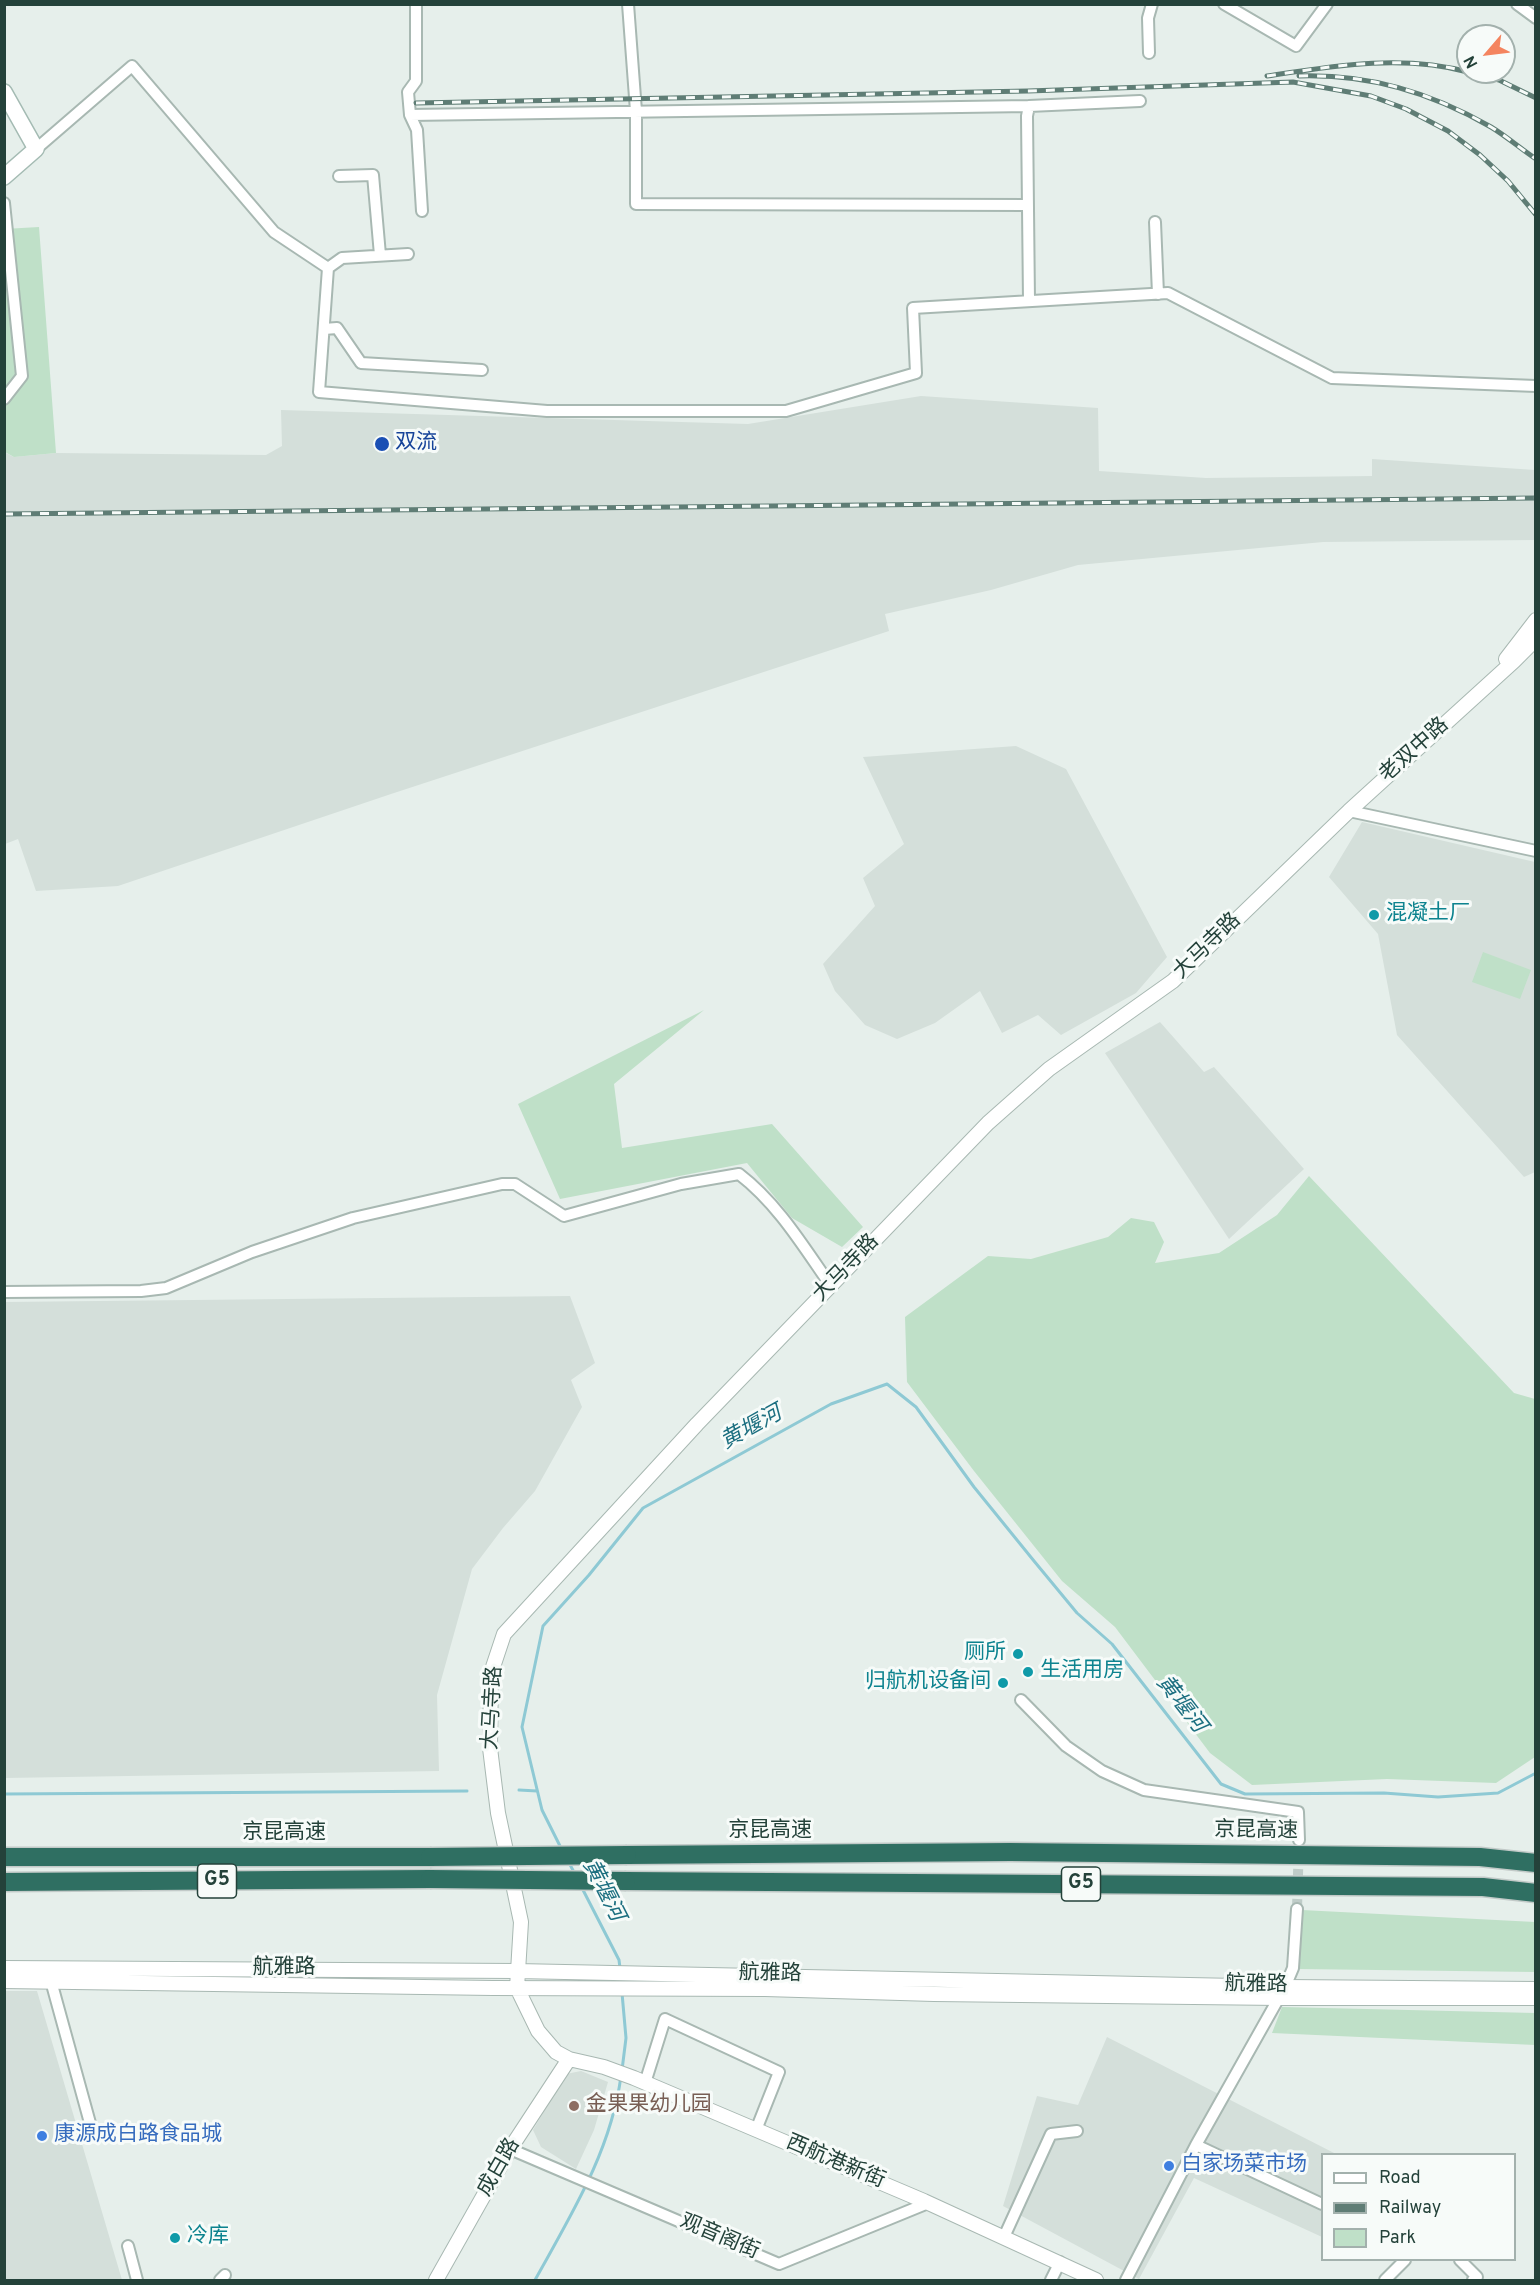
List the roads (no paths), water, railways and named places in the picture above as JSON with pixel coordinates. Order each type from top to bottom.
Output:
[{"type":"highway","name":"京昆高速","points":[[4,1857],[430,1857],[998,1852],[1480,1857],[1536,1863]]},
{"type":"highway","name":"G5","points":[[4,1882],[430,1879],[1484,1887],[1536,1893]]},
{"type":"main road","points":[[4,92],[36,149],[4,177]]},
{"type":"street","points":[[416,4],[416,81],[408,92],[410,115],[417,130],[422,210]]},
{"type":"street","points":[[628,4],[636,111],[636,204],[1028,205]]},
{"type":"street","points":[[1149,53],[1148,18],[1152,4]]},
{"type":"street","points":[[1224,4],[1296,46],[1327,4]]},
{"type":"street","points":[[1517,4],[1536,18]]},
{"type":"street","points":[[36,149],[132,66],[274,232],[328,268]]},
{"type":"street","points":[[410,115],[1029,106],[1140,101]]},
{"type":"street","points":[[1029,106],[1027,116],[1029,301]]},
{"type":"street","points":[[339,176],[373,175],[380,255]]},
{"type":"street","points":[[4,203],[22,376],[4,399]]},
{"type":"street","points":[[1155,222],[1158,294]]},
{"type":"street","points":[[328,268],[342,258],[408,254]]},
{"type":"street","points":[[328,268],[319,392],[547,411],[786,411],[916,373],[913,308],[1168,293],[1332,378],[1536,386]]},
{"type":"street","points":[[324,328],[337,328],[361,363],[482,370]]},
{"type":"street","name":"老双中路","points":[[1481,692],[1536,620]]},
{"type":"street","name":"老双中路","points":[[1349,811],[1536,639]]},
{"type":"street","points":[[1349,811],[1536,851]]},
{"type":"street","name":"大马寺路","points":[[517,1988],[521,1922],[498,1813],[490,1749],[491,1673],[504,1634],[697,1424],[988,1123],[1049,1069],[1173,981],[1349,811]]},
{"type":"street","points":[[4,1292],[141,1291],[166,1288],[252,1252],[353,1218],[502,1184],[514,1184],[564,1216],[681,1184],[739,1174],[776,1208],[831,1286]]},
{"type":"street","points":[[1021,1700],[1066,1746],[1102,1772],[1144,1790],[1298,1812],[1299,1839]]},
{"type":"street","points":[[1126,2280],[1196,2145],[1282,1993],[1293,1968],[1297,1909]]},
{"type":"street","name":"航雅路","points":[[4,1968],[612,1972],[1282,1993],[1536,1998]]},
{"type":"street","name":"航雅路","points":[[4,1981],[517,1988],[1282,1993],[1536,1989]]},
{"type":"street","points":[[51,1981],[90,2123]]},
{"type":"street","points":[[517,1988],[538,2031],[556,2052],[569,2059]]},
{"type":"street","points":[[639,2080],[665,2019],[779,2072],[756,2130]]},
{"type":"street","name":"西航港新街","points":[[569,2059],[604,2067],[639,2080],[928,2203],[1096,2280]]},
{"type":"street","name":"成白路","points":[[436,2280],[510,2149],[569,2059]]},
{"type":"street","points":[[1004,2237],[1051,2134],[1077,2131]]},
{"type":"street","points":[[1196,2145],[1321,2203]]},
{"type":"street","name":"观音阁街","points":[[510,2149],[779,2264],[928,2203]]},
{"type":"street","points":[[128,2246],[137,2280]]},
{"type":"street","points":[[1385,2280],[1403,2261]]},
{"type":"street","points":[[1462,2261],[1477,2277],[1473,2280]]},
{"type":"street","points":[[1052,2280],[1060,2262]]},
{"type":"waterway","name":"黄堰河","points":[[562,1850],[542,1810],[522,1727],[543,1626],[589,1575],[643,1508],[831,1404],[887,1384],[916,1407],[974,1487],[1077,1613],[1112,1644],[1221,1784],[1245,1794],[1384,1793],[1438,1797],[1498,1793],[1536,1773]]},
{"type":"waterway","points":[[519,1790],[537,1791]]},
{"type":"waterway","points":[[4,1794],[467,1791]]},
{"type":"waterway","name":"黄堰河","points":[[568,1861],[575,1874]]},
{"type":"waterway","name":"黄堰河","points":[[582,1888],[619,1960],[620,1968]]},
{"type":"waterway","name":"黄堰河","points":[[622,1993],[626,2038],[622,2070]]},
{"type":"waterway","name":"黄堰河","points":[[535,2280],[588,2182],[599,2156],[616,2104],[621,2076]]},
{"type":"tunnel","points":[[1297,1909],[1299,1840]]},
{"type":"railway","points":[[1267,76],[1368,63],[1418,64],[1456,70]]},
{"type":"railway","points":[[1299,76],[1350,78],[1422,95],[1491,127],[1536,159]]},
{"type":"railway","points":[[416,103],[1028,91],[1293,82],[1371,96],[1406,109],[1448,131],[1480,155],[1508,181],[1536,215]]},
{"type":"railway","points":[[1507,84],[1536,98]]},
{"type":"railway","points":[[4,514],[1536,498]]},
{"type":"place","name":"双流","points":[[382,444]]},
{"type":"place","name":"混凝土厂","points":[[1374,915]]},
{"type":"place","name":"厕所","points":[[1018,1654]]},
{"type":"place","name":"生活用房","points":[[1028,1672]]},
{"type":"place","name":"归航机设备间","points":[[1003,1683]]},
{"type":"place","name":"金果果幼儿园","points":[[574,2106]]},
{"type":"place","name":"康源成白路食品城","points":[[42,2136]]},
{"type":"place","name":"白家场菜市场","points":[[1169,2166]]},
{"type":"place","name":"冷库","points":[[175,2238]]}]
